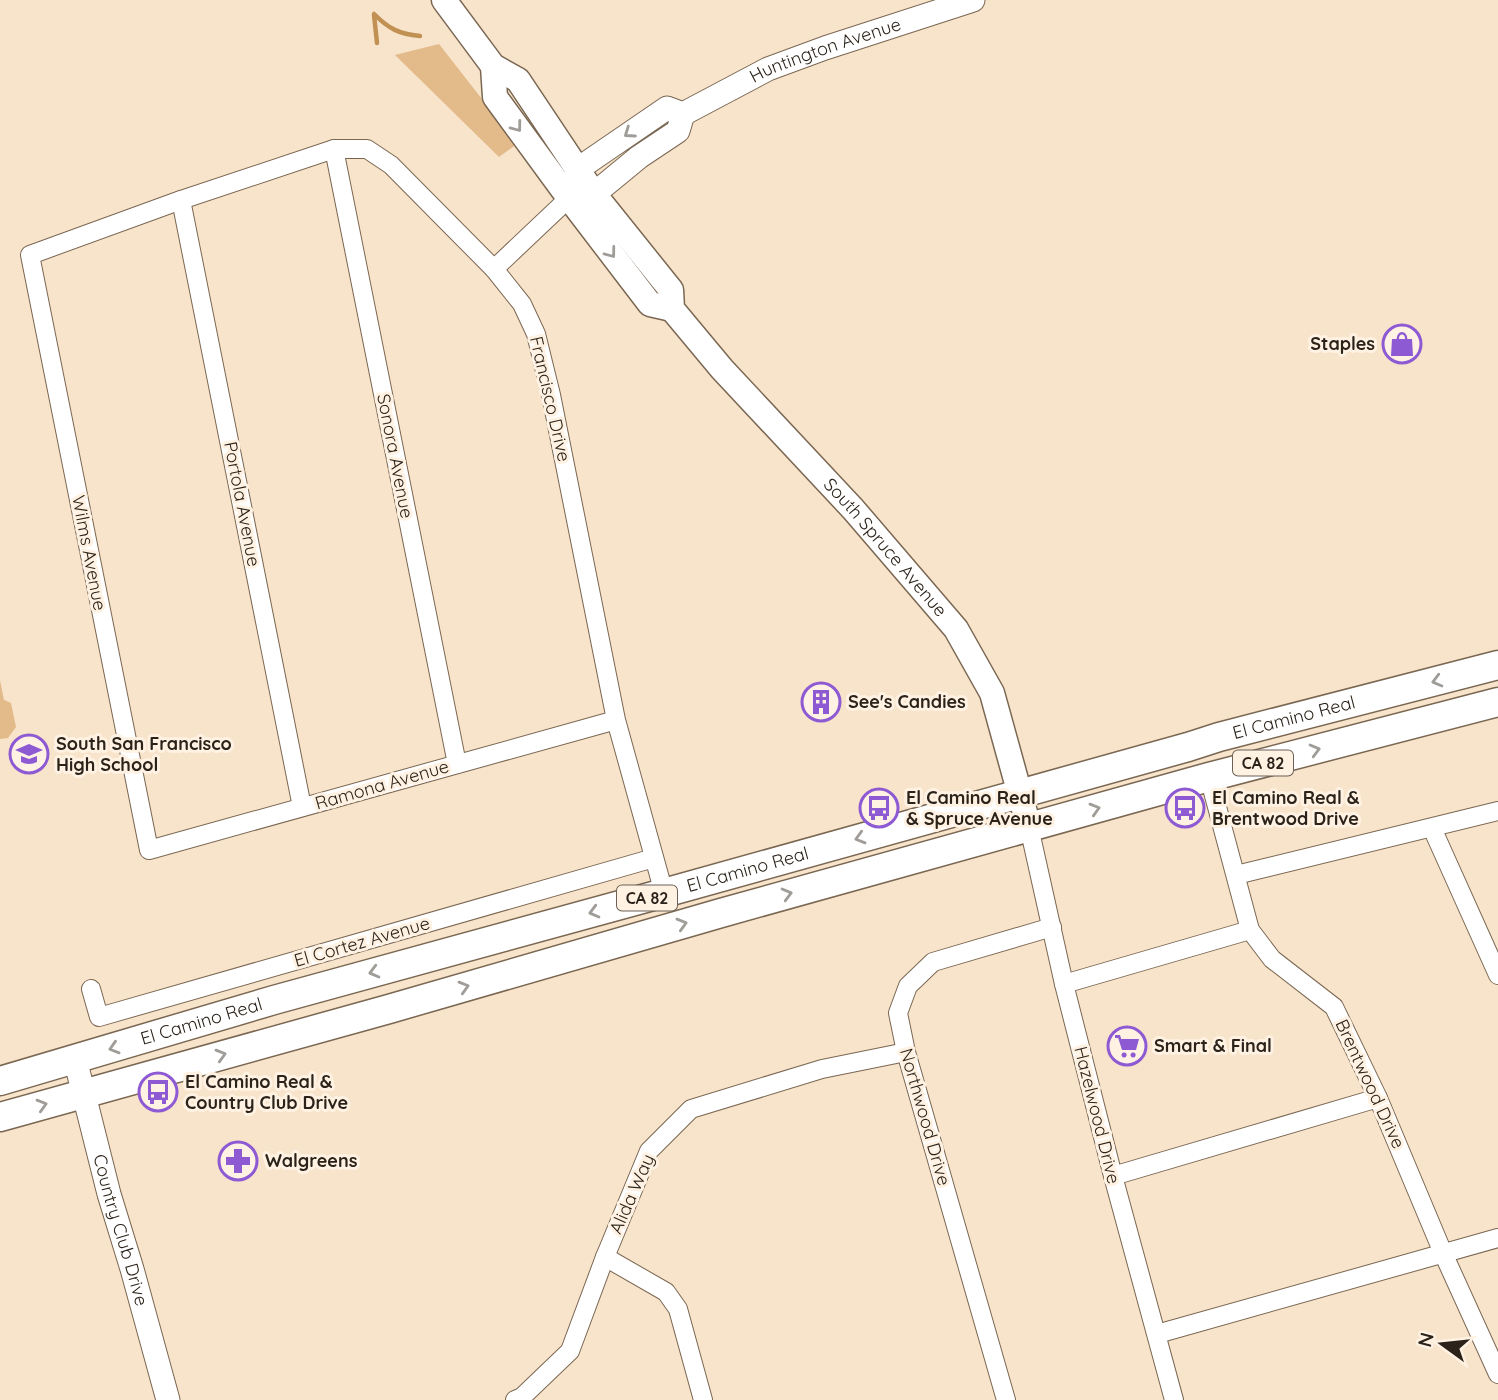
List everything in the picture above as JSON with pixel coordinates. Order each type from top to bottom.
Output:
[{"type":"main road","name":"South Spruce Avenue","points":[[444,0],[493,66],[518,80],[594,194],[671,290],[672,309],[722,369],[853,509],[956,629],[992,693],[1029,827]]},
{"type":"main road","name":"South Spruce Avenue","points":[[493,66],[495,97],[569,198],[650,304],[672,309]]},
{"type":"main road","name":"El Camino Real","points":[[0,1081],[274,1000],[1219,737],[1498,665]]},
{"type":"main road","name":"El Camino Real","points":[[0,1117],[1209,777],[1498,702]]},
{"type":"street","name":"Huntington Avenue","points":[[594,194],[639,157],[678,131],[683,114],[768,69],[834,44],[973,0]]},
{"type":"street","name":"Huntington Avenue","points":[[578,169],[667,108],[683,114]]},
{"type":"street","name":"Francisco Drive","points":[[30,255],[181,200],[334,149],[367,149],[391,165],[494,269],[522,304],[536,334],[551,395],[616,720],[664,893]]},
{"type":"street","name":"Sonora Avenue","points":[[334,149],[457,764]]},
{"type":"street","points":[[494,269],[569,198],[578,169]]},
{"type":"street","points":[[569,198],[594,194]]},
{"type":"street","name":"Portola Avenue","points":[[181,200],[302,807]]},
{"type":"street","name":"Wilms Avenue","points":[[30,255],[149,850]]},
{"type":"street","name":"Ramona Avenue","points":[[149,850],[616,720]]},
{"type":"street","name":"Brentwood Drive","points":[[1209,777],[1250,930],[1272,960],[1334,1007],[1378,1098],[1498,1374]]},
{"type":"street","points":[[1236,875],[1498,811]]},
{"type":"street","name":"Hazelwood Drive","points":[[1029,827],[1064,984],[1174,1400]]},
{"type":"street","points":[[1432,828],[1498,975]]},
{"type":"street","name":"El Cortez Avenue","points":[[90,989],[99,1017],[654,858]]},
{"type":"street","name":"Northwood Drive","points":[[1006,1400],[906,1052],[898,1013],[908,986],[933,962],[1052,927]]},
{"type":"street","points":[[1064,984],[1250,930]]},
{"type":"street","name":"Alida Way","points":[[515,1400],[522,1397],[570,1351],[649,1151],[691,1109],[822,1069],[906,1052]]},
{"type":"street","name":"Country Club Drive","points":[[75,1059],[109,1194],[168,1400]]},
{"type":"street","points":[[1113,1175],[1378,1098]]},
{"type":"street","points":[[1157,1335],[1498,1238]]},
{"type":"street","points":[[605,1257],[666,1292],[678,1310],[703,1400]]},
{"type":"shaded area","points":[[439,44],[517,144],[499,157],[395,55]]},
{"type":"shaded area","points":[[0,680],[4,700],[11,703],[16,727],[8,738],[0,739]]},
{"type":"waterway","points":[[374,14],[395,30],[420,36]]},
{"type":"waterway","points":[[374,15],[377,43]]},
{"type":"place","name":"Staples","points":[[1402,344]]},
{"type":"place","name":"See's Candies","points":[[821,702]]},
{"type":"place","name":"South San Francisco High School","points":[[29,754]]},
{"type":"place","name":"El Camino Real & Spruce Avenue","points":[[879,808]]},
{"type":"place","name":"El Camino Real & Brentwood Drive","points":[[1185,808]]},
{"type":"place","name":"Smart & Final","points":[[1127,1046]]},
{"type":"place","name":"El Camino Real & Country Club Drive","points":[[158,1092]]},
{"type":"place","name":"Walgreens","points":[[238,1161]]}]
